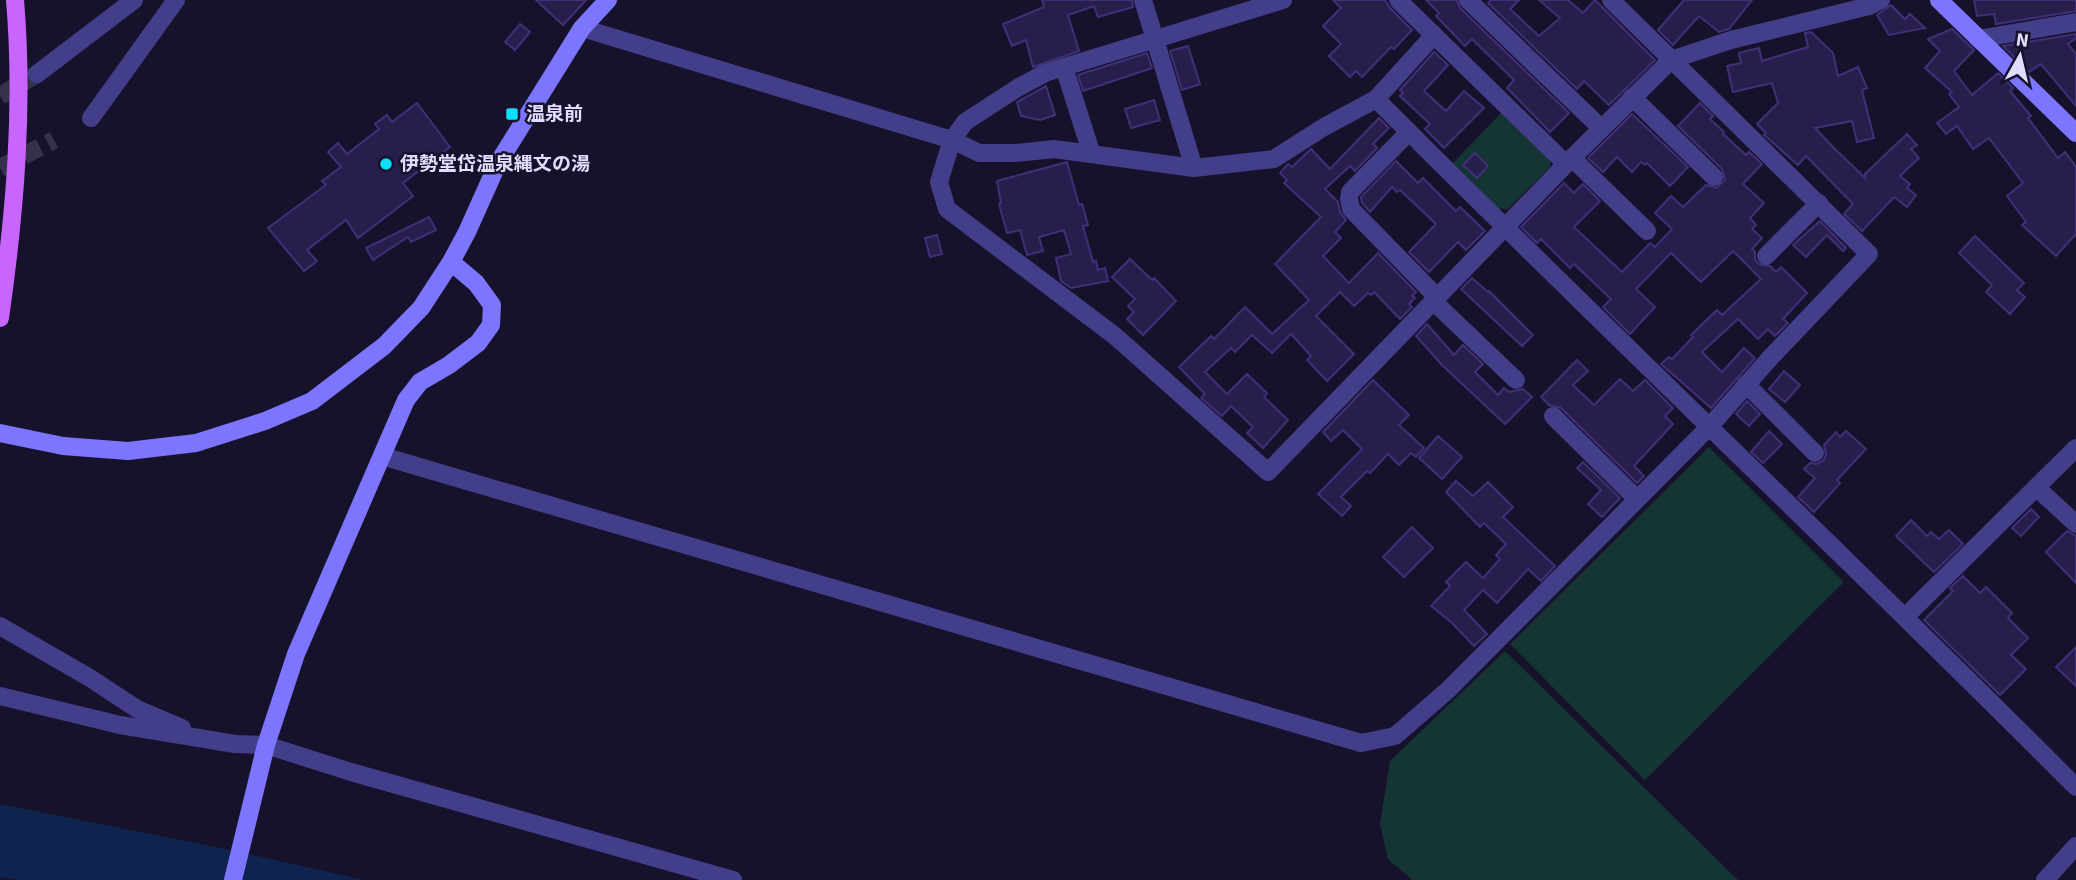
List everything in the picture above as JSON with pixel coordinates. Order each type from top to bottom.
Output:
[{"type":"main road","points":[[0,318],[10,244],[19,127],[19,46],[15,0]]},
{"type":"street","points":[[37,74],[134,0]]},
{"type":"street","points":[[91,118],[176,0]]},
{"type":"street","points":[[0,433],[63,446],[128,450],[196,443],[265,421],[312,401],[384,346],[421,308],[467,232],[498,163],[582,28],[608,0]]},
{"type":"street","points":[[1143,0],[1194,168]]},
{"type":"street","points":[[1283,0],[1247,6],[1045,73],[965,121],[952,140],[939,182],[947,209],[1115,336],[1268,472],[1601,128],[1671,60],[1731,40],[1869,6],[1881,0]]},
{"type":"street","points":[[1398,0],[1647,231]]},
{"type":"street","points":[[1468,0],[1601,128]]},
{"type":"street","points":[[382,456],[1361,743],[1395,736],[1448,690],[1710,426],[1869,254],[1611,0]]},
{"type":"street","points":[[1939,0],[2076,133]]},
{"type":"street","points":[[1978,40],[2076,22]]},
{"type":"street","points":[[582,28],[952,140],[979,153],[1054,149],[1194,168],[1274,159],[1324,127],[1376,99],[1434,34]]},
{"type":"street","points":[[1064,67],[1091,152]]},
{"type":"street","points":[[1632,97],[1714,177]]},
{"type":"street","points":[[1376,99],[1505,228],[1906,616],[2076,787]]},
{"type":"street","points":[[1409,132],[1350,192],[1352,209],[1436,300],[1516,380]]},
{"type":"street","points":[[1766,256],[1819,203]]},
{"type":"street","points":[[233,880],[265,752],[296,654],[406,400],[420,382],[449,365],[478,342],[491,325],[492,305],[476,283],[451,262]]},
{"type":"street","points":[[1746,384],[1815,453]]},
{"type":"street","points":[[1553,416],[1637,499]]},
{"type":"street","points":[[1906,616],[2076,448]]},
{"type":"street","points":[[2037,488],[2076,524]]},
{"type":"street","points":[[0,626],[90,678],[137,709],[208,739]]},
{"type":"street","points":[[0,696],[120,725],[208,739],[351,772],[733,880]]},
{"type":"street","points":[[2045,880],[2076,846]]},
{"type":"green space","points":[[1503,111],[1550,156],[1550,167],[1508,209],[1499,209],[1453,163]]},
{"type":"green space","points":[[1709,447],[1844,582],[1645,780],[1510,644]]},
{"type":"green space","points":[[1505,651],[1738,880],[1412,880],[1388,859],[1380,824],[1390,761]]},
{"type":"water","points":[[0,804],[365,880],[19,880],[0,877]]},
{"type":"building","points":[[536,0],[586,0],[563,25]]},
{"type":"building","points":[[1042,0],[1132,0],[1133,7],[1098,17],[1094,6],[1068,15],[1079,51],[1033,67],[1026,40],[1012,46],[1003,24],[1044,7]]},
{"type":"building","points":[[1333,0],[1385,0],[1412,30],[1362,77],[1356,71],[1350,77],[1329,56],[1341,44],[1323,26],[1341,8]]},
{"type":"building","points":[[1426,0],[1457,0],[1460,8],[1569,113],[1550,132],[1507,88],[1514,80],[1472,39],[1465,46],[1436,16],[1439,13]]},
{"type":"building","points":[[1491,0],[1519,0],[1510,9],[1539,36],[1560,18],[1539,0],[1568,0],[1583,13],[1595,0],[1655,60],[1609,105],[1584,81],[1577,89],[1488,3]]},
{"type":"building","points":[[1684,0],[1752,0],[1729,29],[1719,32],[1699,16],[1673,45],[1658,30]]},
{"type":"building","points":[[1974,0],[2076,0],[2076,11],[1996,24],[1994,14],[1977,16]]},
{"type":"building","points":[[1891,5],[1905,19],[1910,14],[1925,28],[1889,35],[1877,15]]},
{"type":"building","points":[[520,24],[530,32],[515,50],[505,42]]},
{"type":"building","points":[[1952,29],[1974,50],[1954,71],[1972,95],[1998,73],[2013,88],[2010,91],[2031,116],[2028,118],[2058,158],[2065,152],[2076,167],[2076,234],[2056,256],[2022,225],[2026,222],[2007,196],[2023,183],[1989,138],[1973,149],[1957,126],[1946,134],[1937,123],[1959,107],[1949,94],[1952,92],[1925,68],[1940,51],[1928,39]]},
{"type":"building","points":[[1811,32],[1833,53],[1838,76],[1858,67],[1867,88],[1862,90],[1874,138],[1857,142],[1852,121],[1815,128],[1865,178],[1865,174],[1907,134],[1917,145],[1911,149],[1919,158],[1900,176],[1910,184],[1907,188],[1916,195],[1907,207],[1894,197],[1862,231],[1844,214],[1853,204],[1806,156],[1798,165],[1764,135],[1766,133],[1757,124],[1778,103],[1772,83],[1733,92],[1727,66],[1741,63],[1739,53],[1759,48],[1762,61],[1808,47],[1805,33]]},
{"type":"building","points":[[2076,34],[2076,38],[2068,44],[2076,54],[2076,106],[2041,64],[2029,72],[2003,46]]},
{"type":"building","points":[[1188,46],[1200,84],[1182,90],[1170,51]]},
{"type":"building","points":[[1434,52],[1448,65],[1424,91],[1446,111],[1464,91],[1484,108],[1444,148],[1425,129],[1430,124],[1400,96],[1403,93],[1400,90]]},
{"type":"building","points":[[1147,53],[1152,68],[1083,91],[1078,75]]},
{"type":"building","points":[[1046,86],[1055,115],[1040,120],[1021,116],[1017,102]]},
{"type":"building","points":[[1154,100],[1160,120],[1131,128],[1125,109]]},
{"type":"building","name":"伊勢堂岱温泉縄文の湯","points":[[417,103],[450,147],[403,183],[413,196],[358,238],[346,220],[307,250],[317,261],[304,271],[268,228],[326,185],[322,181],[341,167],[328,152],[338,143],[347,154],[379,129],[375,124],[387,115],[392,122]]},
{"type":"building","points":[[1700,103],[1713,116],[1710,119],[1723,134],[1746,155],[1749,152],[1762,164],[1743,184],[1764,203],[1750,218],[1756,225],[1752,229],[1762,238],[1752,249],[1755,252],[1755,260],[1759,264],[1770,266],[1776,272],[1781,267],[1807,293],[1783,319],[1788,323],[1775,336],[1768,329],[1758,339],[1738,319],[1702,352],[1722,372],[1744,348],[1755,358],[1711,408],[1661,364],[1669,357],[1672,359],[1693,337],[1691,335],[1717,310],[1722,315],[1761,279],[1733,251],[1701,282],[1671,253],[1636,289],[1655,307],[1630,334],[1603,307],[1611,299],[1574,264],[1570,268],[1541,239],[1537,243],[1521,227],[1564,183],[1574,193],[1583,184],[1600,201],[1574,227],[1622,272],[1650,243],[1655,247],[1672,229],[1655,213],[1671,196],[1683,207],[1706,185],[1716,188],[1725,180],[1722,169],[1678,126]]},
{"type":"building","points":[[1632,114],[1688,167],[1670,186],[1647,163],[1645,165],[1641,162],[1632,172],[1617,157],[1603,172],[1588,158]]},
{"type":"building","points":[[1379,118],[1389,128],[1373,144],[1377,148],[1355,171],[1350,166],[1325,189],[1338,202],[1340,212],[1346,220],[1335,232],[1341,238],[1323,256],[1349,283],[1378,253],[1416,292],[1412,296],[1415,298],[1409,304],[1412,307],[1400,319],[1374,292],[1371,295],[1368,293],[1354,306],[1340,292],[1316,316],[1354,354],[1327,381],[1307,360],[1311,356],[1291,334],[1272,353],[1252,335],[1235,352],[1231,348],[1205,372],[1227,394],[1247,374],[1267,393],[1264,397],[1288,420],[1263,448],[1247,433],[1253,427],[1231,406],[1222,416],[1201,398],[1205,394],[1179,367],[1211,336],[1214,339],[1245,307],[1272,334],[1309,300],[1275,264],[1321,217],[1284,183],[1287,180],[1280,173],[1288,164],[1292,167],[1311,149],[1330,169]]},
{"type":"building","points":[[1475,153],[1488,166],[1477,178],[1463,165]]},
{"type":"building","points":[[1396,161],[1418,183],[1423,178],[1456,211],[1460,207],[1485,231],[1466,250],[1458,242],[1429,272],[1409,252],[1436,224],[1400,190],[1397,192],[1392,187],[1370,212],[1362,203],[1361,197]]},
{"type":"building","points":[[1067,162],[1079,205],[1082,204],[1088,225],[1083,226],[1093,262],[1096,261],[1098,270],[1105,268],[1108,281],[1071,288],[1061,281],[1056,258],[1071,254],[1064,230],[1039,237],[1043,251],[1027,255],[1020,230],[1007,233],[999,204],[997,181]]},
{"type":"building","points":[[429,217],[436,230],[411,242],[408,237],[373,260],[366,248]]},
{"type":"building","points":[[1820,221],[1846,248],[1843,251],[1827,235],[1806,257],[1793,245]]},
{"type":"building","points":[[937,235],[942,254],[930,257],[925,238]]},
{"type":"building","points":[[1975,236],[2024,283],[2017,290],[2025,297],[2010,314],[1986,292],[1992,285],[1959,253]]},
{"type":"building","points":[[1130,259],[1152,280],[1154,278],[1176,301],[1143,335],[1127,319],[1134,312],[1128,306],[1135,299],[1112,277]]},
{"type":"building","points":[[1472,278],[1489,291],[1533,335],[1522,346],[1461,289]]},
{"type":"building","points":[[1427,324],[1454,355],[1463,345],[1483,364],[1475,372],[1498,395],[1504,388],[1509,392],[1523,389],[1532,397],[1505,424],[1442,365],[1416,336]]},
{"type":"building","points":[[1577,360],[1588,371],[1573,385],[1594,405],[1620,379],[1633,391],[1645,380],[1673,408],[1665,416],[1673,424],[1634,466],[1644,476],[1637,483],[1561,408],[1549,405],[1541,397]]},
{"type":"building","points":[[1784,371],[1800,385],[1785,402],[1769,389]]},
{"type":"building","points":[[1373,380],[1409,415],[1399,425],[1424,448],[1416,457],[1411,453],[1399,465],[1388,454],[1370,473],[1367,471],[1341,497],[1351,506],[1342,516],[1318,494],[1362,449],[1343,430],[1331,441],[1323,432]]},
{"type":"building","points":[[1747,401],[1760,414],[1749,426],[1736,414]]},
{"type":"building","points":[[1769,431],[1782,444],[1763,463],[1751,452]]},
{"type":"building","points":[[1846,431],[1866,449],[1837,480],[1840,483],[1814,512],[1798,497],[1815,478],[1804,469],[1810,463],[1823,461],[1826,455],[1824,445],[1836,432],[1840,437]]},
{"type":"building","points":[[1438,436],[1462,457],[1442,479],[1419,458]]},
{"type":"building","points":[[1583,462],[1620,498],[1602,517],[1588,504],[1601,490],[1577,468]]},
{"type":"building","points":[[1456,481],[1473,496],[1488,482],[1513,507],[1503,517],[1555,566],[1541,581],[1528,569],[1497,603],[1483,590],[1464,610],[1487,634],[1474,646],[1431,606],[1450,586],[1446,582],[1466,562],[1483,578],[1500,559],[1496,555],[1506,544],[1484,523],[1480,527],[1446,492]]},
{"type":"building","points":[[2031,509],[2039,517],[2021,536],[2012,528]]},
{"type":"building","points":[[1911,520],[1927,536],[1931,532],[1939,539],[1949,530],[1963,544],[1934,572],[1896,536]]},
{"type":"building","points":[[1412,527],[1433,548],[1404,577],[1383,557]]},
{"type":"building","points":[[2067,531],[2076,536],[2076,583],[2046,552]]},
{"type":"building","points":[[1963,576],[1980,593],[1986,587],[2012,613],[2008,618],[2028,638],[2011,655],[2026,669],[2000,695],[1924,620],[1953,591],[1950,588]]},
{"type":"building","points":[[2076,647],[2076,686],[2056,667]]},
{"type":"tunnel","points":[[0,96],[37,74]]},
{"type":"tunnel","points":[[0,168],[54,140]]},
{"type":"place","name":"温泉前","points":[[512,114]]},
{"type":"place","name":"伊勢堂岱温泉縄文の湯","points":[[386,164]]}]
